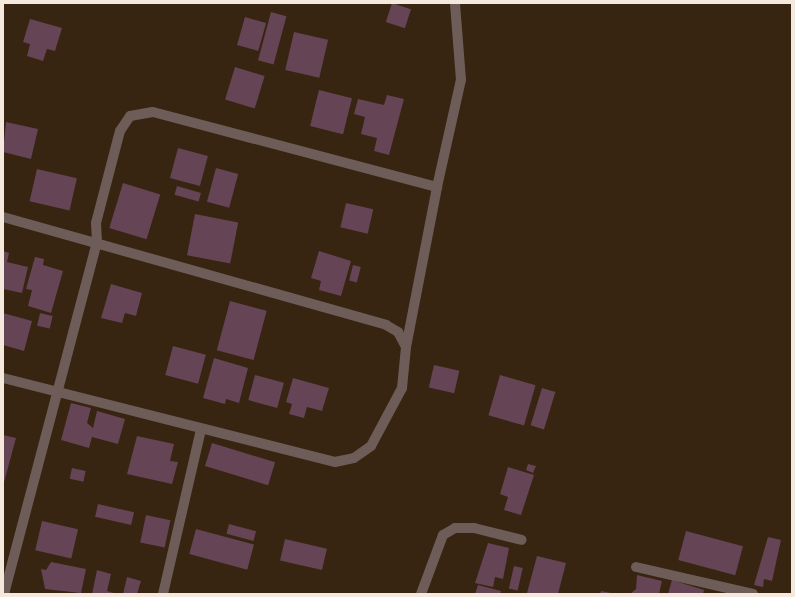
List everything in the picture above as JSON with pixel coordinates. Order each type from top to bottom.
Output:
[{"type":"street","points":[[3,378],[56,390],[201,429],[335,462],[354,458],[370,446],[402,388],[406,346],[437,187],[461,80],[455,3]]},
{"type":"street","points":[[4,594],[56,390],[97,242],[96,223],[120,131],[130,116],[153,112],[437,187]]},
{"type":"street","points":[[3,217],[97,242],[386,325],[398,332],[406,346]]},
{"type":"street","points":[[163,594],[201,429]]},
{"type":"street","points":[[422,594],[443,535],[455,528],[474,528],[522,540]]},
{"type":"street","points":[[636,567],[737,592],[753,594]]},
{"type":"building","points":[[392,3],[411,9],[405,28],[386,22]]},
{"type":"building","points":[[271,12],[286,16],[274,64],[258,60]]},
{"type":"building","points":[[245,17],[266,23],[258,51],[237,45]]},
{"type":"building","points":[[30,19],[62,28],[55,51],[47,49],[43,61],[27,56],[30,44],[23,42]]},
{"type":"building","points":[[294,32],[328,40],[319,78],[285,70]]},
{"type":"building","points":[[235,67],[265,76],[255,109],[225,100]]},
{"type":"building","points":[[319,90],[352,98],[343,134],[310,126]]},
{"type":"building","points":[[387,95],[404,99],[389,155],[374,151],[377,138],[361,134],[365,117],[354,114],[358,99],[384,105]]},
{"type":"building","points":[[6,122],[38,129],[31,159],[3,152]]},
{"type":"building","points":[[178,148],[208,156],[200,186],[170,178]]},
{"type":"building","points":[[216,168],[238,174],[229,208],[207,202]]},
{"type":"building","points":[[37,169],[77,178],[70,210],[30,201]]},
{"type":"building","points":[[123,183],[160,194],[147,239],[109,228]]},
{"type":"building","points":[[177,186],[201,193],[199,202],[175,195]]},
{"type":"building","points":[[346,203],[373,209],[368,234],[340,227]]},
{"type":"building","points":[[195,214],[238,222],[230,264],[187,255]]},
{"type":"building","points":[[3,251],[9,253],[7,262],[28,267],[22,293],[3,289]]},
{"type":"building","points":[[319,251],[351,261],[341,296],[319,290],[321,281],[311,278]]},
{"type":"building","points":[[35,257],[44,259],[43,265],[63,271],[51,313],[28,306],[32,290],[26,289]]},
{"type":"building","points":[[353,265],[361,267],[357,282],[349,281]]},
{"type":"building","points":[[111,284],[142,293],[136,316],[125,313],[122,323],[101,318]]},
{"type":"building","points":[[230,301],[267,311],[254,360],[217,350]]},
{"type":"building","points":[[3,313],[32,321],[24,351],[3,345]]},
{"type":"building","points":[[40,313],[53,316],[50,329],[37,326]]},
{"type":"building","points":[[173,346],[206,355],[198,384],[165,375]]},
{"type":"building","points":[[214,358],[248,368],[239,403],[226,399],[225,404],[203,398]]},
{"type":"building","points":[[434,365],[459,371],[454,393],[429,387]]},
{"type":"building","points":[[255,375],[284,383],[277,408],[248,400]]},
{"type":"building","points":[[500,375],[536,385],[524,426],[488,415]]},
{"type":"building","points":[[293,378],[329,388],[322,411],[307,407],[304,418],[289,414],[292,404],[286,402]]},
{"type":"building","points":[[542,388],[555,392],[544,429],[531,425]]},
{"type":"building","points":[[71,403],[91,408],[87,423],[93,428],[97,411],[125,419],[118,444],[92,437],[89,448],[61,440]]},
{"type":"building","points":[[3,435],[16,438],[3,486]]},
{"type":"building","points":[[137,436],[174,444],[170,461],[178,462],[172,484],[127,474]]},
{"type":"building","points":[[212,443],[275,462],[268,485],[205,466]]},
{"type":"building","points":[[528,464],[536,466],[533,473],[526,470]]},
{"type":"building","points":[[508,467],[534,475],[521,515],[504,510],[508,497],[500,494]]},
{"type":"building","points":[[72,468],[86,471],[83,482],[70,479]]},
{"type":"building","points":[[98,504],[134,512],[131,525],[95,517]]},
{"type":"building","points":[[146,515],[170,520],[165,548],[140,542]]},
{"type":"building","points":[[42,521],[78,529],[71,559],[35,550]]},
{"type":"building","points":[[229,524],[256,531],[253,541],[226,534]]},
{"type":"building","points":[[196,529],[254,545],[247,570],[189,554]]},
{"type":"building","points":[[686,531],[743,546],[735,575],[678,560]]},
{"type":"building","points":[[768,537],[781,540],[772,581],[764,579],[763,587],[754,585]]},
{"type":"building","points":[[285,539],[327,549],[322,570],[280,560]]},
{"type":"building","points":[[488,543],[509,548],[503,579],[495,577],[493,587],[475,583]]},
{"type":"building","points":[[537,556],[566,563],[558,594],[527,593]]},
{"type":"building","points":[[51,562],[86,569],[81,593],[45,589],[41,569],[46,570]]},
{"type":"building","points":[[514,566],[523,568],[518,590],[509,588]]},
{"type":"building","points":[[97,570],[111,574],[107,591],[117,594],[92,594]]},
{"type":"building","points":[[637,575],[662,581],[659,594],[630,594],[636,589]]},
{"type":"building","points":[[127,577],[141,581],[137,594],[123,594]]},
{"type":"building","points":[[672,580],[704,590],[703,594],[668,594]]},
{"type":"building","points":[[478,585],[501,591],[500,594],[475,594]]},
{"type":"building","points":[[601,591],[611,593],[600,594]]}]
